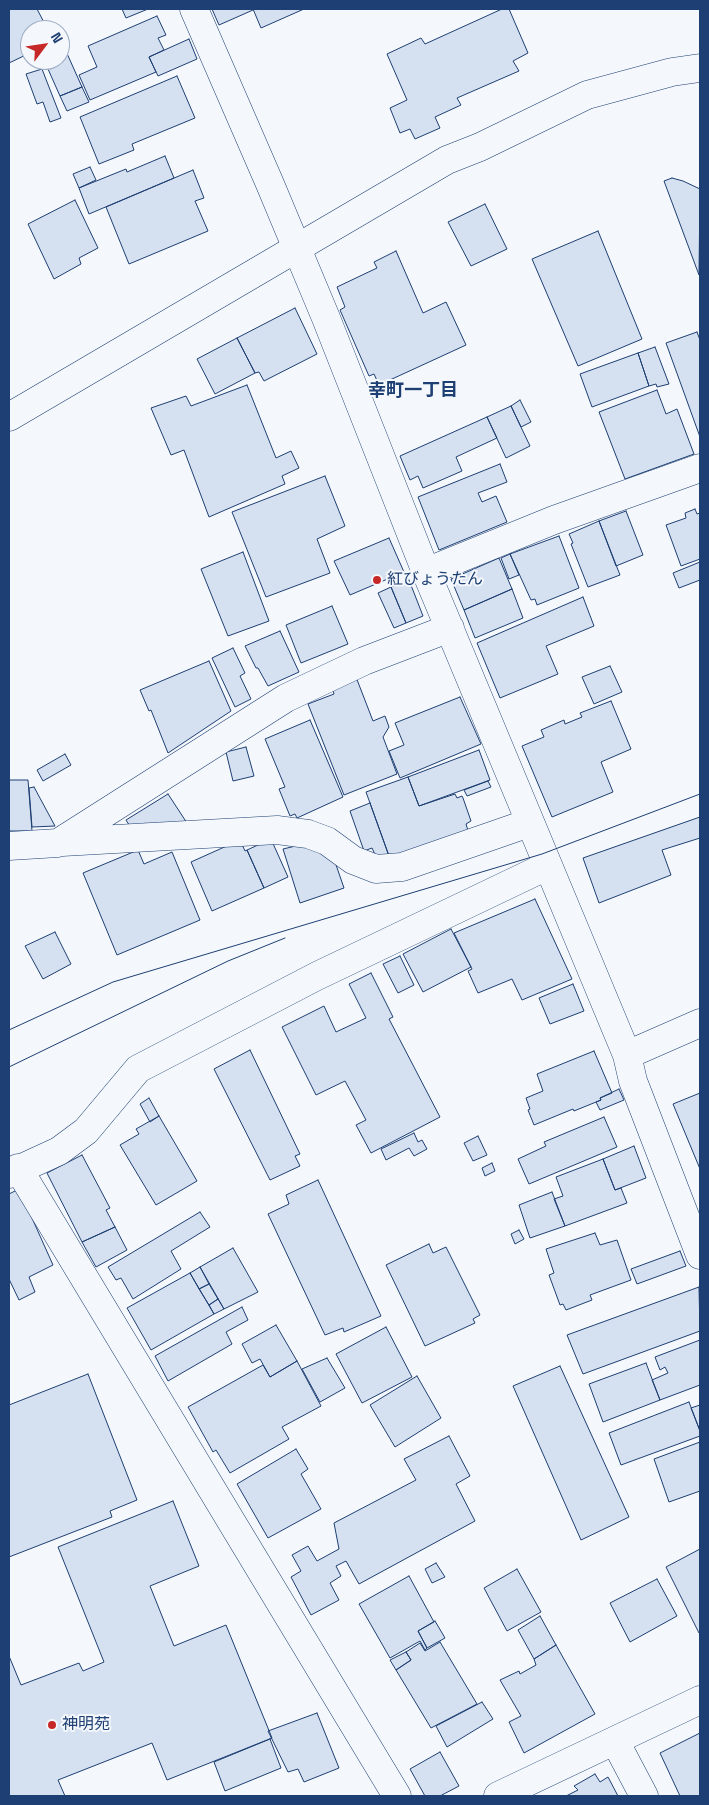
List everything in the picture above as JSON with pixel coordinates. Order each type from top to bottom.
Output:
[{"type":"street","points":[[194,9],[297,249],[426,572],[627,1055],[632,1081],[700,1255]]},
{"type":"street","points":[[9,418],[447,160],[480,147],[587,95],[672,72],[700,68]]},
{"type":"street","points":[[426,572],[554,520],[700,468]]},
{"type":"street","points":[[58,843],[286,698],[364,660],[450,628]]},
{"type":"street","points":[[9,846],[277,830],[308,834],[327,841],[353,860],[376,869],[402,867],[529,823]]},
{"type":"street","points":[[397,1796],[13,1171],[59,1151],[86,1131],[138,1069],[317,976],[547,866]]},
{"type":"street","points":[[627,1055],[700,1024]]},
{"type":"street","points":[[498,1796],[700,1700]]},
{"type":"street","points":[[615,1740],[644,1796]]},
{"type":"building","points":[[9,9],[37,9],[43,20],[20,20],[20,58],[9,63]]},
{"type":"building","points":[[122,9],[148,9],[126,18]]},
{"type":"building","points":[[212,9],[253,9],[253,10],[219,25]]},
{"type":"building","points":[[253,9],[304,9],[261,28]]},
{"type":"building","points":[[502,9],[509,9],[528,53],[513,61],[519,71],[457,98],[461,105],[435,117],[440,128],[415,139],[410,129],[400,133],[390,108],[407,100],[387,54],[421,38],[425,44]]},
{"type":"building","points":[[157,16],[166,35],[158,38],[164,50],[149,57],[156,72],[90,100],[79,75],[97,67],[88,46]]},
{"type":"building","points":[[189,39],[197,59],[158,76],[149,57]]},
{"type":"building","points":[[70,60],[82,87],[60,96],[48,70],[70,70]]},
{"type":"building","points":[[42,70],[61,118],[50,122],[43,102],[37,104],[26,74]]},
{"type":"building","points":[[177,76],[195,118],[132,144],[134,150],[99,164],[80,117]]},
{"type":"building","points":[[82,87],[89,102],[67,111],[60,96]]},
{"type":"building","points":[[165,156],[174,178],[89,214],[79,188],[126,169],[127,172]]},
{"type":"building","points":[[90,167],[96,180],[79,188],[73,174]]},
{"type":"building","points":[[193,170],[204,198],[195,201],[208,231],[129,264],[106,207]]},
{"type":"building","points":[[672,178],[700,189],[699,275],[664,181]]},
{"type":"building","points":[[75,200],[98,248],[79,258],[81,264],[54,279],[28,224]]},
{"type":"building","points":[[485,204],[507,249],[471,266],[448,222]]},
{"type":"building","points":[[598,231],[642,339],[578,366],[532,259]]},
{"type":"building","points":[[396,251],[423,313],[446,302],[466,345],[379,385],[374,374],[369,376],[340,310],[345,307],[337,287],[377,268],[374,262]]},
{"type":"building","points":[[295,308],[317,354],[264,381],[259,372],[255,373],[237,338]]},
{"type":"building","points":[[697,332],[700,340],[700,437],[666,343]]},
{"type":"building","points":[[237,338],[255,373],[215,394],[197,359]]},
{"type":"building","points":[[655,347],[669,384],[657,387],[656,384],[649,386],[638,353]]},
{"type":"building","points":[[638,353],[649,386],[592,407],[580,374]]},
{"type":"building","points":[[247,385],[276,458],[291,451],[299,468],[282,476],[285,484],[209,517],[184,450],[171,455],[151,408],[186,396],[191,406]]},
{"type":"building","points":[[657,390],[666,414],[677,409],[694,454],[625,479],[599,412]]},
{"type":"building","points":[[520,400],[531,422],[521,427],[511,406]]},
{"type":"building","points":[[511,406],[530,446],[506,458],[487,417]]},
{"type":"building","points":[[487,417],[497,438],[456,457],[462,471],[423,488],[418,476],[410,480],[400,456]]},
{"type":"building","points":[[500,464],[507,482],[478,493],[482,502],[496,496],[507,522],[439,550],[418,497]]},
{"type":"building","points":[[325,476],[345,526],[317,539],[330,573],[266,597],[232,512]]},
{"type":"building","points":[[695,509],[697,514],[700,513],[700,559],[681,566],[666,525],[686,518],[685,513]]},
{"type":"building","points":[[626,511],[643,555],[616,566],[599,521]]},
{"type":"building","points":[[599,521],[620,575],[588,587],[569,534]]},
{"type":"building","points":[[559,536],[579,588],[537,605],[535,599],[531,600],[510,554]]},
{"type":"building","points":[[389,538],[404,572],[350,595],[334,561]]},
{"type":"building","points":[[243,552],[269,621],[228,636],[201,569]]},
{"type":"building","points":[[510,554],[519,575],[509,579],[501,558]]},
{"type":"building","points":[[499,558],[512,589],[464,610],[451,579]]},
{"type":"building","points":[[700,562],[700,580],[679,588],[673,573]]},
{"type":"building","points":[[409,580],[423,616],[406,623],[391,587]]},
{"type":"building","points":[[391,587],[406,623],[394,628],[378,593]]},
{"type":"building","points":[[512,589],[523,618],[475,638],[464,610]]},
{"type":"building","points":[[583,597],[594,626],[546,646],[558,674],[500,698],[477,643]]},
{"type":"building","points":[[332,606],[348,644],[301,663],[286,625]]},
{"type":"building","points":[[280,631],[299,672],[268,686],[245,646]]},
{"type":"building","points":[[233,648],[245,673],[240,676],[251,699],[235,707],[212,658]]},
{"type":"building","points":[[209,661],[231,711],[168,753],[151,710],[149,711],[140,690]]},
{"type":"building","points":[[610,666],[622,692],[594,704],[582,677]]},
{"type":"building","points":[[356,677],[373,721],[385,716],[389,727],[383,737],[397,774],[344,795],[308,704],[334,694],[332,687]]},
{"type":"building","points":[[460,697],[481,744],[400,778],[389,751],[404,745],[395,723]]},
{"type":"building","points":[[611,701],[631,749],[601,762],[613,792],[552,817],[522,746],[544,737],[541,730],[564,720],[565,724],[582,717],[580,713]]},
{"type":"building","points":[[310,720],[343,797],[297,818],[295,814],[290,816],[279,789],[285,787],[265,739]]},
{"type":"building","points":[[246,747],[254,776],[233,781],[226,752]]},
{"type":"building","points":[[479,750],[490,780],[419,806],[408,777]]},
{"type":"building","points":[[65,754],[71,765],[43,781],[37,770]]},
{"type":"building","points":[[408,777],[419,806],[455,794],[457,798],[462,796],[471,821],[466,824],[469,834],[397,860],[389,856],[366,792]]},
{"type":"building","points":[[9,780],[28,780],[32,831],[9,831]]},
{"type":"building","points":[[488,781],[491,787],[467,796],[464,790]]},
{"type":"building","points":[[34,787],[55,826],[32,827],[29,788]]},
{"type":"building","points":[[168,794],[187,823],[167,828],[162,822],[151,830],[146,823],[133,831],[126,820]]},
{"type":"building","points":[[370,803],[389,856],[378,861],[372,848],[364,851],[350,811]]},
{"type":"building","points":[[700,817],[700,838],[662,850],[671,875],[599,903],[583,858]]},
{"type":"building","points":[[271,839],[288,877],[264,888],[247,850]]},
{"type":"building","points":[[240,840],[245,851],[247,850],[264,888],[212,911],[191,862]]},
{"type":"building","points":[[304,844],[334,859],[344,888],[300,903],[283,849]]},
{"type":"building","points":[[138,850],[144,864],[172,852],[200,920],[117,955],[83,873]]},
{"type":"building","points":[[535,899],[572,979],[522,1000],[512,979],[478,993],[468,971],[472,969],[454,933]]},
{"type":"building","points":[[451,929],[471,967],[423,992],[403,954]]},
{"type":"building","points":[[55,932],[71,964],[43,979],[25,946]]},
{"type":"building","points":[[400,956],[414,985],[398,993],[383,964]]},
{"type":"building","points":[[371,973],[393,1017],[389,1019],[440,1117],[371,1153],[356,1125],[366,1120],[345,1081],[316,1095],[282,1027],[324,1006],[336,1032],[366,1018],[349,984]]},
{"type":"building","points":[[573,984],[584,1011],[550,1024],[539,998]]},
{"type":"building","points":[[250,1050],[300,1154],[295,1156],[300,1166],[270,1180],[214,1069]]},
{"type":"building","points":[[594,1051],[612,1093],[600,1098],[601,1100],[534,1125],[526,1098],[543,1091],[537,1074]]},
{"type":"building","points":[[619,1089],[624,1100],[600,1110],[596,1102],[601,1100],[600,1098]]},
{"type":"building","points":[[700,1093],[700,1169],[673,1104]]},
{"type":"building","points":[[149,1098],[159,1116],[150,1122],[140,1104]]},
{"type":"building","points":[[159,1116],[197,1181],[156,1205],[120,1145],[139,1134],[136,1129]]},
{"type":"building","points":[[604,1117],[617,1147],[529,1184],[518,1159],[546,1146],[544,1142]]},
{"type":"building","points":[[414,1133],[418,1142],[422,1140],[427,1149],[414,1156],[409,1148],[386,1160],[381,1149]]},
{"type":"building","points":[[478,1136],[487,1155],[473,1161],[464,1143]]},
{"type":"building","points":[[634,1146],[646,1178],[615,1190],[603,1159]]},
{"type":"building","points":[[82,1155],[110,1208],[106,1210],[115,1227],[82,1242],[47,1173]]},
{"type":"building","points":[[603,1159],[615,1190],[621,1188],[627,1203],[565,1226],[554,1199],[563,1196],[556,1177]]},
{"type":"building","points":[[492,1163],[495,1171],[485,1176],[482,1168]]},
{"type":"building","points":[[318,1180],[381,1316],[344,1332],[343,1328],[325,1335],[268,1214],[289,1204],[286,1195]]},
{"type":"building","points":[[19,1189],[53,1265],[29,1277],[35,1292],[19,1300],[9,1279],[9,1194]]},
{"type":"building","points":[[552,1192],[565,1226],[530,1238],[519,1205]]},
{"type":"building","points":[[200,1212],[210,1227],[171,1251],[181,1269],[133,1299],[121,1278],[116,1280],[108,1267]]},
{"type":"building","points":[[115,1227],[127,1250],[96,1267],[82,1242]]},
{"type":"building","points":[[519,1230],[524,1239],[515,1244],[511,1234]]},
{"type":"building","points":[[595,1233],[600,1245],[617,1240],[631,1280],[590,1295],[592,1300],[566,1310],[563,1304],[560,1305],[549,1275],[554,1273],[546,1249]]},
{"type":"building","points":[[429,1244],[433,1253],[446,1247],[480,1315],[473,1319],[475,1323],[425,1346],[386,1265]]},
{"type":"building","points":[[233,1248],[258,1292],[224,1309],[200,1267]]},
{"type":"building","points":[[680,1251],[686,1266],[637,1284],[631,1269]]},
{"type":"building","points":[[200,1267],[209,1284],[199,1289],[190,1273]]},
{"type":"building","points":[[190,1273],[214,1314],[151,1350],[127,1308]]},
{"type":"building","points":[[209,1284],[218,1299],[209,1305],[199,1289]]},
{"type":"building","points":[[699,1287],[700,1331],[583,1374],[567,1335]]},
{"type":"building","points":[[218,1299],[224,1309],[214,1314],[209,1305]]},
{"type":"building","points":[[242,1307],[248,1320],[226,1332],[232,1344],[168,1381],[155,1356]]},
{"type":"building","points":[[276,1325],[297,1361],[270,1377],[260,1359],[252,1363],[242,1344]]},
{"type":"building","points":[[386,1327],[412,1377],[362,1403],[336,1354]]},
{"type":"building","points":[[700,1340],[700,1385],[660,1400],[652,1380],[668,1373],[665,1367],[660,1370],[655,1357]]},
{"type":"building","points":[[327,1358],[345,1388],[320,1402],[302,1369]]},
{"type":"building","points":[[297,1361],[321,1406],[282,1427],[289,1439],[230,1473],[216,1450],[213,1452],[188,1407],[263,1365],[270,1377]]},
{"type":"building","points":[[646,1363],[660,1400],[603,1422],[589,1384]]},
{"type":"building","points":[[560,1366],[629,1517],[581,1540],[513,1386]]},
{"type":"building","points":[[88,1374],[137,1500],[110,1511],[112,1517],[9,1557],[9,1405]]},
{"type":"building","points":[[417,1376],[441,1418],[395,1447],[370,1405]]},
{"type":"building","points":[[689,1402],[700,1431],[700,1436],[621,1465],[609,1433]]},
{"type":"building","points":[[700,1405],[700,1431],[691,1408]]},
{"type":"building","points":[[449,1436],[470,1476],[456,1484],[475,1521],[359,1584],[346,1561],[336,1566],[341,1576],[330,1583],[339,1600],[311,1615],[291,1577],[301,1571],[292,1555],[308,1546],[317,1561],[339,1549],[334,1523],[416,1480],[404,1459]]},
{"type":"building","points":[[700,1442],[700,1491],[669,1502],[654,1459]]},
{"type":"building","points":[[296,1449],[308,1469],[301,1474],[321,1509],[268,1538],[237,1484]]},
{"type":"building","points":[[173,1501],[199,1566],[150,1586],[174,1646],[226,1625],[272,1738],[167,1780],[152,1743],[58,1780],[65,1796],[9,1796],[9,1656],[21,1685],[79,1663],[83,1671],[104,1662],[58,1547]]},
{"type":"building","points":[[700,1549],[700,1632],[699,1633],[666,1567]]},
{"type":"building","points":[[436,1563],[445,1577],[432,1583],[425,1569]]},
{"type":"building","points":[[517,1569],[541,1612],[507,1631],[484,1588]]},
{"type":"building","points":[[409,1576],[434,1622],[418,1631],[427,1648],[425,1650],[420,1641],[390,1658],[359,1604]]},
{"type":"building","points":[[657,1579],[677,1616],[630,1642],[610,1603]]},
{"type":"building","points":[[540,1616],[556,1645],[534,1659],[518,1630]]},
{"type":"building","points":[[435,1621],[445,1638],[427,1648],[418,1631]]},
{"type":"building","points":[[440,1642],[477,1704],[431,1728],[396,1670],[411,1660],[406,1652],[420,1643],[425,1651]]},
{"type":"building","points":[[556,1645],[595,1714],[524,1753],[509,1722],[521,1716],[500,1680],[519,1671],[520,1674],[536,1665],[534,1659]]},
{"type":"building","points":[[406,1652],[411,1660],[396,1670],[390,1660]]},
{"type":"building","points":[[482,1702],[493,1719],[447,1747],[436,1726]]},
{"type":"building","points":[[317,1713],[339,1768],[304,1782],[298,1769],[288,1772],[268,1731]]},
{"type":"building","points":[[700,1733],[700,1796],[680,1796],[660,1753]]},
{"type":"building","points":[[270,1739],[281,1768],[225,1791],[214,1762]]},
{"type":"building","points":[[440,1752],[459,1786],[440,1796],[425,1796],[410,1769]]},
{"type":"building","points":[[595,1774],[600,1782],[608,1777],[618,1796],[566,1796],[578,1790],[574,1786]]},
{"type":"tram line","points":[[9,1030],[113,982],[542,854],[700,794]]},
{"type":"tram line","points":[[9,1067],[228,961],[285,938]]},
{"type":"place","name":"紅びょうたん","points":[[377,580]]},
{"type":"place","name":"神明苑","points":[[52,1725]]},
{"type":"district","name":"幸町一丁目","points":[[413,391]]}]
